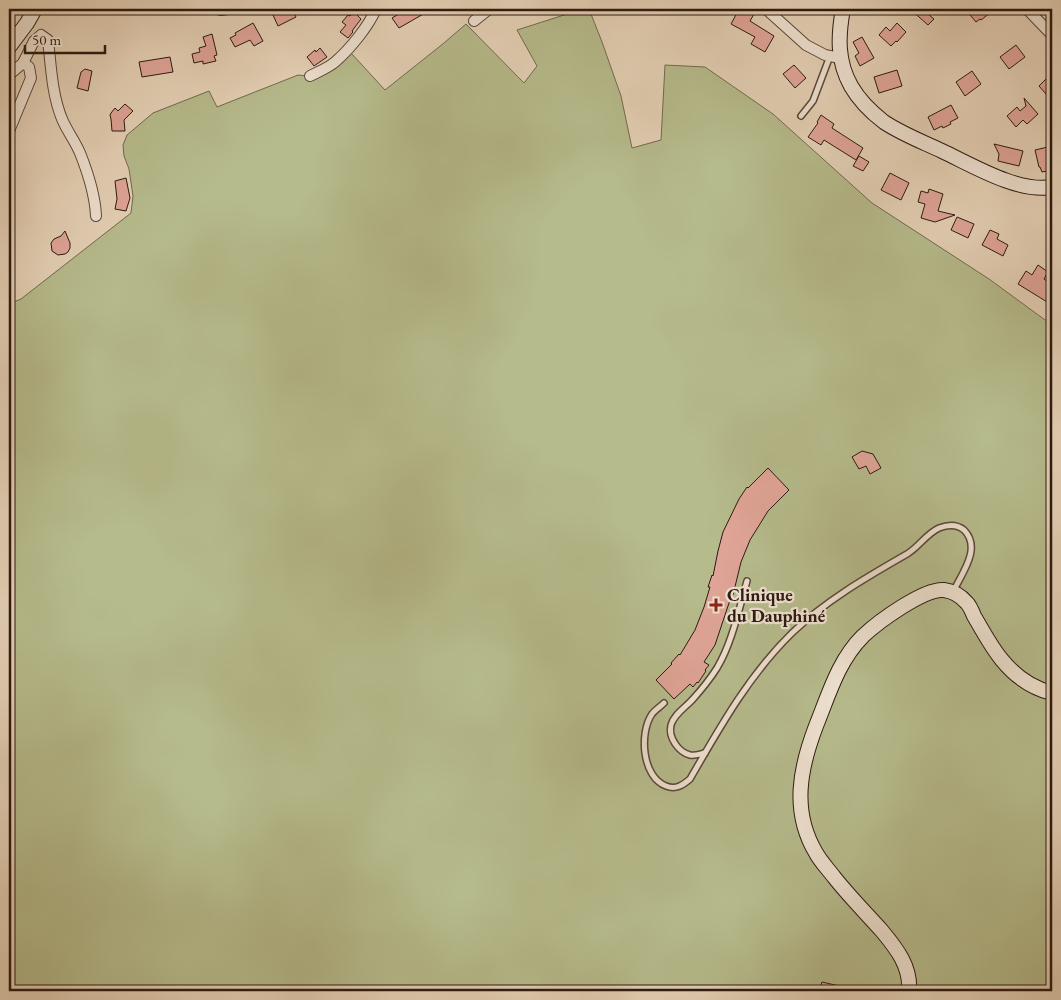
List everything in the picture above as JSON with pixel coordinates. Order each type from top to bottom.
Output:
[{"type":"main road","points":[[9,47],[36,9]]},
{"type":"main road","points":[[843,9],[835,57],[858,97],[868,108],[886,123],[903,132],[1005,180],[1030,186],[1052,188]]},
{"type":"main road","points":[[909,991],[908,974],[896,949],[821,861],[806,830],[801,812],[800,789],[802,771],[809,745],[838,671],[852,648],[871,629],[922,595],[944,590],[953,592],[967,603],[991,644],[1011,670],[1024,681],[1052,693]]},
{"type":"street","points":[[218,9],[228,9]]},
{"type":"street","points":[[310,76],[334,64],[353,42],[376,9]]},
{"type":"street","points":[[474,21],[489,9]]},
{"type":"street","points":[[766,9],[806,45],[825,55],[835,57]]},
{"type":"street","points":[[1027,9],[1052,35]]},
{"type":"street","points":[[9,75],[23,64],[34,41],[41,35],[48,40],[56,100],[62,119],[80,153],[86,170],[95,200],[96,216]]},
{"type":"street","points":[[9,131],[31,78],[29,67],[23,64]]},
{"type":"lane","points":[[801,116],[812,101],[835,57]]},
{"type":"lane","points":[[664,703],[653,713],[647,726],[645,744],[647,764],[653,777],[658,782],[671,788],[679,787],[690,779],[736,702],[755,675],[791,634],[826,604],[910,552],[932,532],[950,525],[961,528],[972,541],[970,558],[953,592]]},
{"type":"lane","points":[[705,752],[690,755],[683,752],[674,741],[671,727],[675,716],[693,699],[716,670],[729,640],[747,581]]},
{"type":"green space","points":[[583,9],[589,9],[602,42],[621,96],[632,148],[661,140],[665,65],[705,67],[773,114],[872,203],[989,279],[1052,325],[1052,991],[9,991],[9,304],[21,299],[131,213],[133,196],[123,145],[127,135],[153,113],[209,91],[217,107],[298,75],[317,77],[351,53],[385,90],[466,24],[524,83],[537,66],[517,30]]},
{"type":"building","points":[[285,9],[292,9],[296,17],[278,26],[273,15]]},
{"type":"building","points":[[407,9],[432,9],[399,28],[392,18]]},
{"type":"building","points":[[739,9],[754,14],[750,21],[774,36],[765,52],[751,44],[755,37],[731,24]]},
{"type":"building","points":[[910,9],[922,9],[934,19],[928,25]]},
{"type":"building","points":[[965,9],[995,9],[976,22]]},
{"type":"building","points":[[354,12],[361,19],[348,38],[340,32],[346,25],[342,22],[348,15],[350,16]]},
{"type":"building","points":[[253,23],[263,41],[254,46],[250,40],[235,47],[230,38]]},
{"type":"building","points":[[897,23],[906,32],[891,46],[879,35],[886,27],[890,31]]},
{"type":"building","points":[[212,34],[217,55],[214,56],[216,61],[203,64],[203,61],[194,63],[192,54],[200,52],[199,48],[206,46],[203,37]]},
{"type":"building","points":[[862,37],[874,58],[860,66],[855,56],[859,53],[853,42]]},
{"type":"building","points":[[1016,45],[1025,57],[1009,69],[1000,57]]},
{"type":"building","points":[[320,48],[327,57],[314,66],[307,57]]},
{"type":"building","points":[[170,57],[173,72],[142,77],[139,62]]},
{"type":"building","points":[[794,65],[806,78],[795,88],[783,74]]},
{"type":"building","points":[[85,69],[92,71],[88,91],[77,88],[81,72]]},
{"type":"building","points":[[897,70],[902,86],[879,93],[874,77]]},
{"type":"building","points":[[972,71],[981,84],[965,96],[956,82]]},
{"type":"building","points":[[1052,73],[1052,101],[1039,86]]},
{"type":"building","points":[[1024,98],[1038,114],[1027,124],[1023,120],[1016,127],[1007,116],[1017,107],[1020,111],[1026,106]]},
{"type":"building","points":[[125,104],[133,111],[124,120],[125,131],[112,131],[110,115],[115,108],[118,111]]},
{"type":"building","points":[[951,105],[958,118],[943,128],[942,126],[934,130],[928,117]]},
{"type":"building","points":[[821,115],[834,124],[832,128],[863,148],[856,160],[824,140],[821,145],[808,137]]},
{"type":"building","points":[[994,144],[1023,151],[1019,166],[998,161],[999,154]]},
{"type":"building","points":[[1052,146],[1052,170],[1042,172],[1035,150]]},
{"type":"building","points":[[859,156],[869,162],[863,171],[853,166]]},
{"type":"building","points":[[890,173],[909,183],[901,200],[881,190]]},
{"type":"building","points":[[126,178],[130,198],[126,211],[115,209],[117,199],[115,181]]},
{"type":"building","points":[[929,189],[943,194],[938,211],[955,215],[935,222],[921,218],[925,204],[918,202],[921,191],[928,193]]},
{"type":"building","points":[[957,217],[974,224],[968,238],[951,230]]},
{"type":"building","points":[[990,230],[999,234],[997,239],[1008,245],[1003,256],[982,245]]},
{"type":"building","points":[[65,231],[70,248],[65,254],[58,255],[52,251],[51,243]]},
{"type":"building","points":[[1038,265],[1048,272],[1044,279],[1052,285],[1052,305],[1018,284],[1026,271],[1032,275]]},
{"type":"building","points":[[862,451],[873,454],[881,468],[870,474],[866,466],[859,469],[852,457]]},
{"type":"building","points":[[768,468],[789,490],[768,511],[750,540],[741,562],[733,595],[715,645],[704,662],[709,665],[706,671],[698,683],[693,687],[690,684],[674,699],[656,680],[680,655],[695,630],[710,587],[708,587],[713,576],[723,532],[739,499],[747,487]]},
{"type":"building","points":[[822,982],[848,988],[848,991],[819,991]]},
{"type":"place","name":"Clinique du Dauphiné","points":[[716,605]]}]
